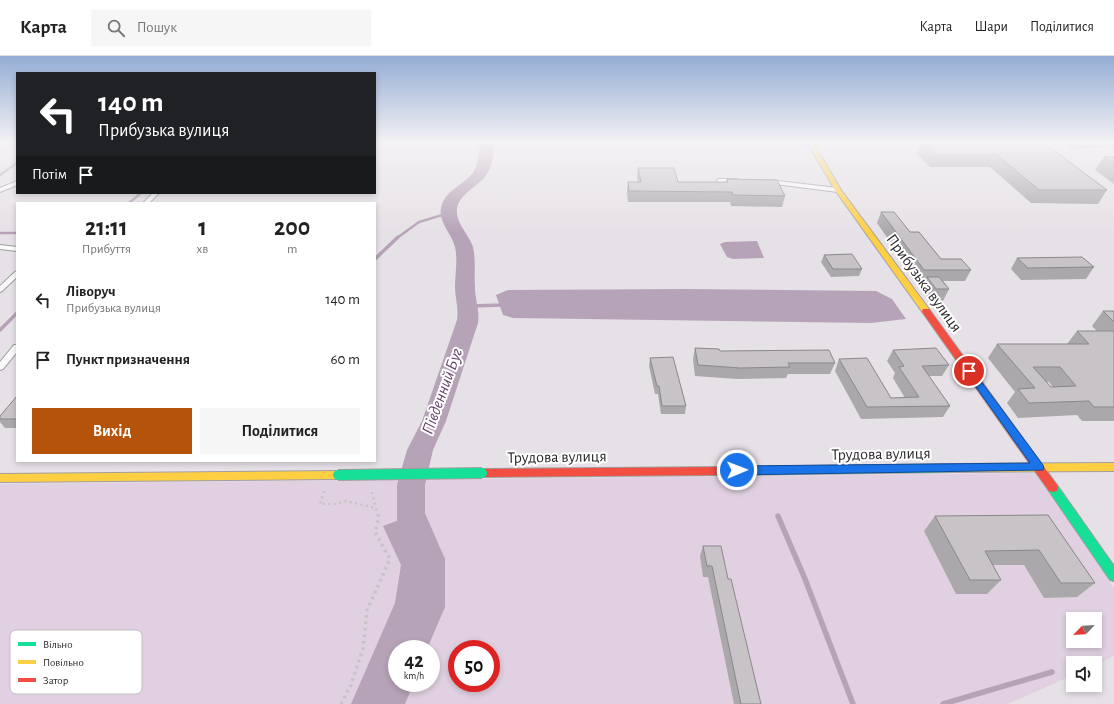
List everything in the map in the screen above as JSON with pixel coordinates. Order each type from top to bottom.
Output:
[{"type":"main road","name":"Прибузька вулиця","points":[[828,172],[838,190],[1039,468],[1114,576]]},
{"type":"main road","name":"Трудова вулиця","points":[[0,478],[1114,467]]},
{"type":"lane","points":[[719,181],[746,181]]},
{"type":"lane","points":[[760,181],[838,190]]},
{"type":"lane","points":[[0,190],[16,183]]},
{"type":"lane","points":[[147,202],[155,194]]},
{"type":"lane","points":[[0,247],[16,249]]},
{"type":"lane","points":[[0,290],[16,274]]},
{"type":"lane","points":[[0,367],[16,348]]},
{"type":"path","points":[[326,485],[320,504],[337,504],[346,501],[376,508],[380,518],[375,532],[390,559],[367,610],[363,648],[351,685],[341,704]]},
{"type":"shaded area","points":[[757,241],[764,258],[733,259],[727,257],[720,244],[725,242]]},
{"type":"shaded area","points":[[685,289],[876,291],[892,299],[906,319],[871,323],[513,318],[503,315],[496,295],[508,290]]},
{"type":"shaded area","points":[[1036,473],[1114,588],[1114,656],[1102,662],[1102,656],[1066,656],[1066,678],[1008,704],[0,704],[0,484]]},
{"type":"shaded area","points":[[424,511],[445,559],[445,607],[431,640],[388,640],[388,692],[410,692],[405,704],[351,704],[395,603],[401,565],[383,526]]},
{"type":"building","points":[[639,172],[675,172],[678,182],[728,182],[727,179],[777,180],[785,196],[733,195],[732,192],[629,191],[628,182],[641,182]]},
{"type":"building","points":[[1018,172],[1083,172],[1107,190],[1039,190]]},
{"type":"building","points":[[881,212],[894,212],[910,232],[919,232],[941,259],[961,259],[971,270],[924,270]]},
{"type":"building","points":[[852,254],[862,269],[833,269],[824,255]]},
{"type":"building","points":[[1082,257],[1094,267],[1028,268],[1017,258]]},
{"type":"building","points":[[927,277],[939,277],[949,289],[936,289]]},
{"type":"building","points":[[1103,311],[1114,311],[1114,322]]},
{"type":"building","points":[[1077,331],[1114,331],[1114,407],[1094,407],[1089,401],[1029,403],[1018,389],[1035,388],[997,344],[1089,344]],"holes":[[[1033,367],[1060,367],[1076,386],[1051,387]]]},
{"type":"building","points":[[695,348],[719,349],[720,351],[829,350],[835,363],[788,363],[790,367],[740,368],[698,365]]},
{"type":"building","points":[[936,348],[949,365],[922,366],[950,406],[867,407],[839,359],[867,358],[891,398],[919,397],[899,367],[904,366],[893,350]]},
{"type":"building","points":[[673,357],[686,406],[662,406],[659,386],[657,386],[650,358]]},
{"type":"building","points":[[16,397],[16,419],[0,419],[0,416]]},
{"type":"building","points":[[1048,515],[1095,583],[1061,583],[1039,550],[985,551],[1001,580],[970,580],[935,516]]},
{"type":"building","points":[[703,546],[721,546],[728,579],[731,579],[761,704],[741,704],[712,566],[707,566]]},
{"type":"waterway","points":[[0,175],[4,172]]},
{"type":"waterway","name":"Південний Буг","points":[[419,547],[411,522],[411,485],[420,450],[434,421],[466,329],[468,317],[468,305],[465,289],[465,252],[462,242],[450,218],[449,208],[454,197],[481,172]]},
{"type":"waterway","points":[[130,202],[140,194]]},
{"type":"waterway","points":[[397,238],[419,222],[449,213]]},
{"type":"waterway","points":[[0,233],[16,233]]},
{"type":"waterway","points":[[376,258],[398,237]]},
{"type":"waterway","points":[[468,306],[504,305]]},
{"type":"waterway","points":[[0,330],[16,314]]},
{"type":"waterway","points":[[778,516],[805,579],[853,704]]},
{"type":"waterway","points":[[943,704],[1052,672]]},
{"type":"traffic: fast","points":[[721,471],[956,468]]},
{"type":"traffic: fast","points":[[338,475],[482,473]]},
{"type":"traffic: fast","points":[[1053,488],[1114,576]]},
{"type":"traffic: slow","points":[[828,172],[838,190],[926,311]]},
{"type":"traffic: slow","points":[[956,468],[1114,467]]},
{"type":"traffic: slow","points":[[0,478],[338,475]]},
{"type":"traffic: jam","points":[[926,311],[1053,488]]},
{"type":"traffic: jam","points":[[482,473],[721,471]]},
{"type":"route","points":[[737,470],[1039,468],[969,371]]}]
